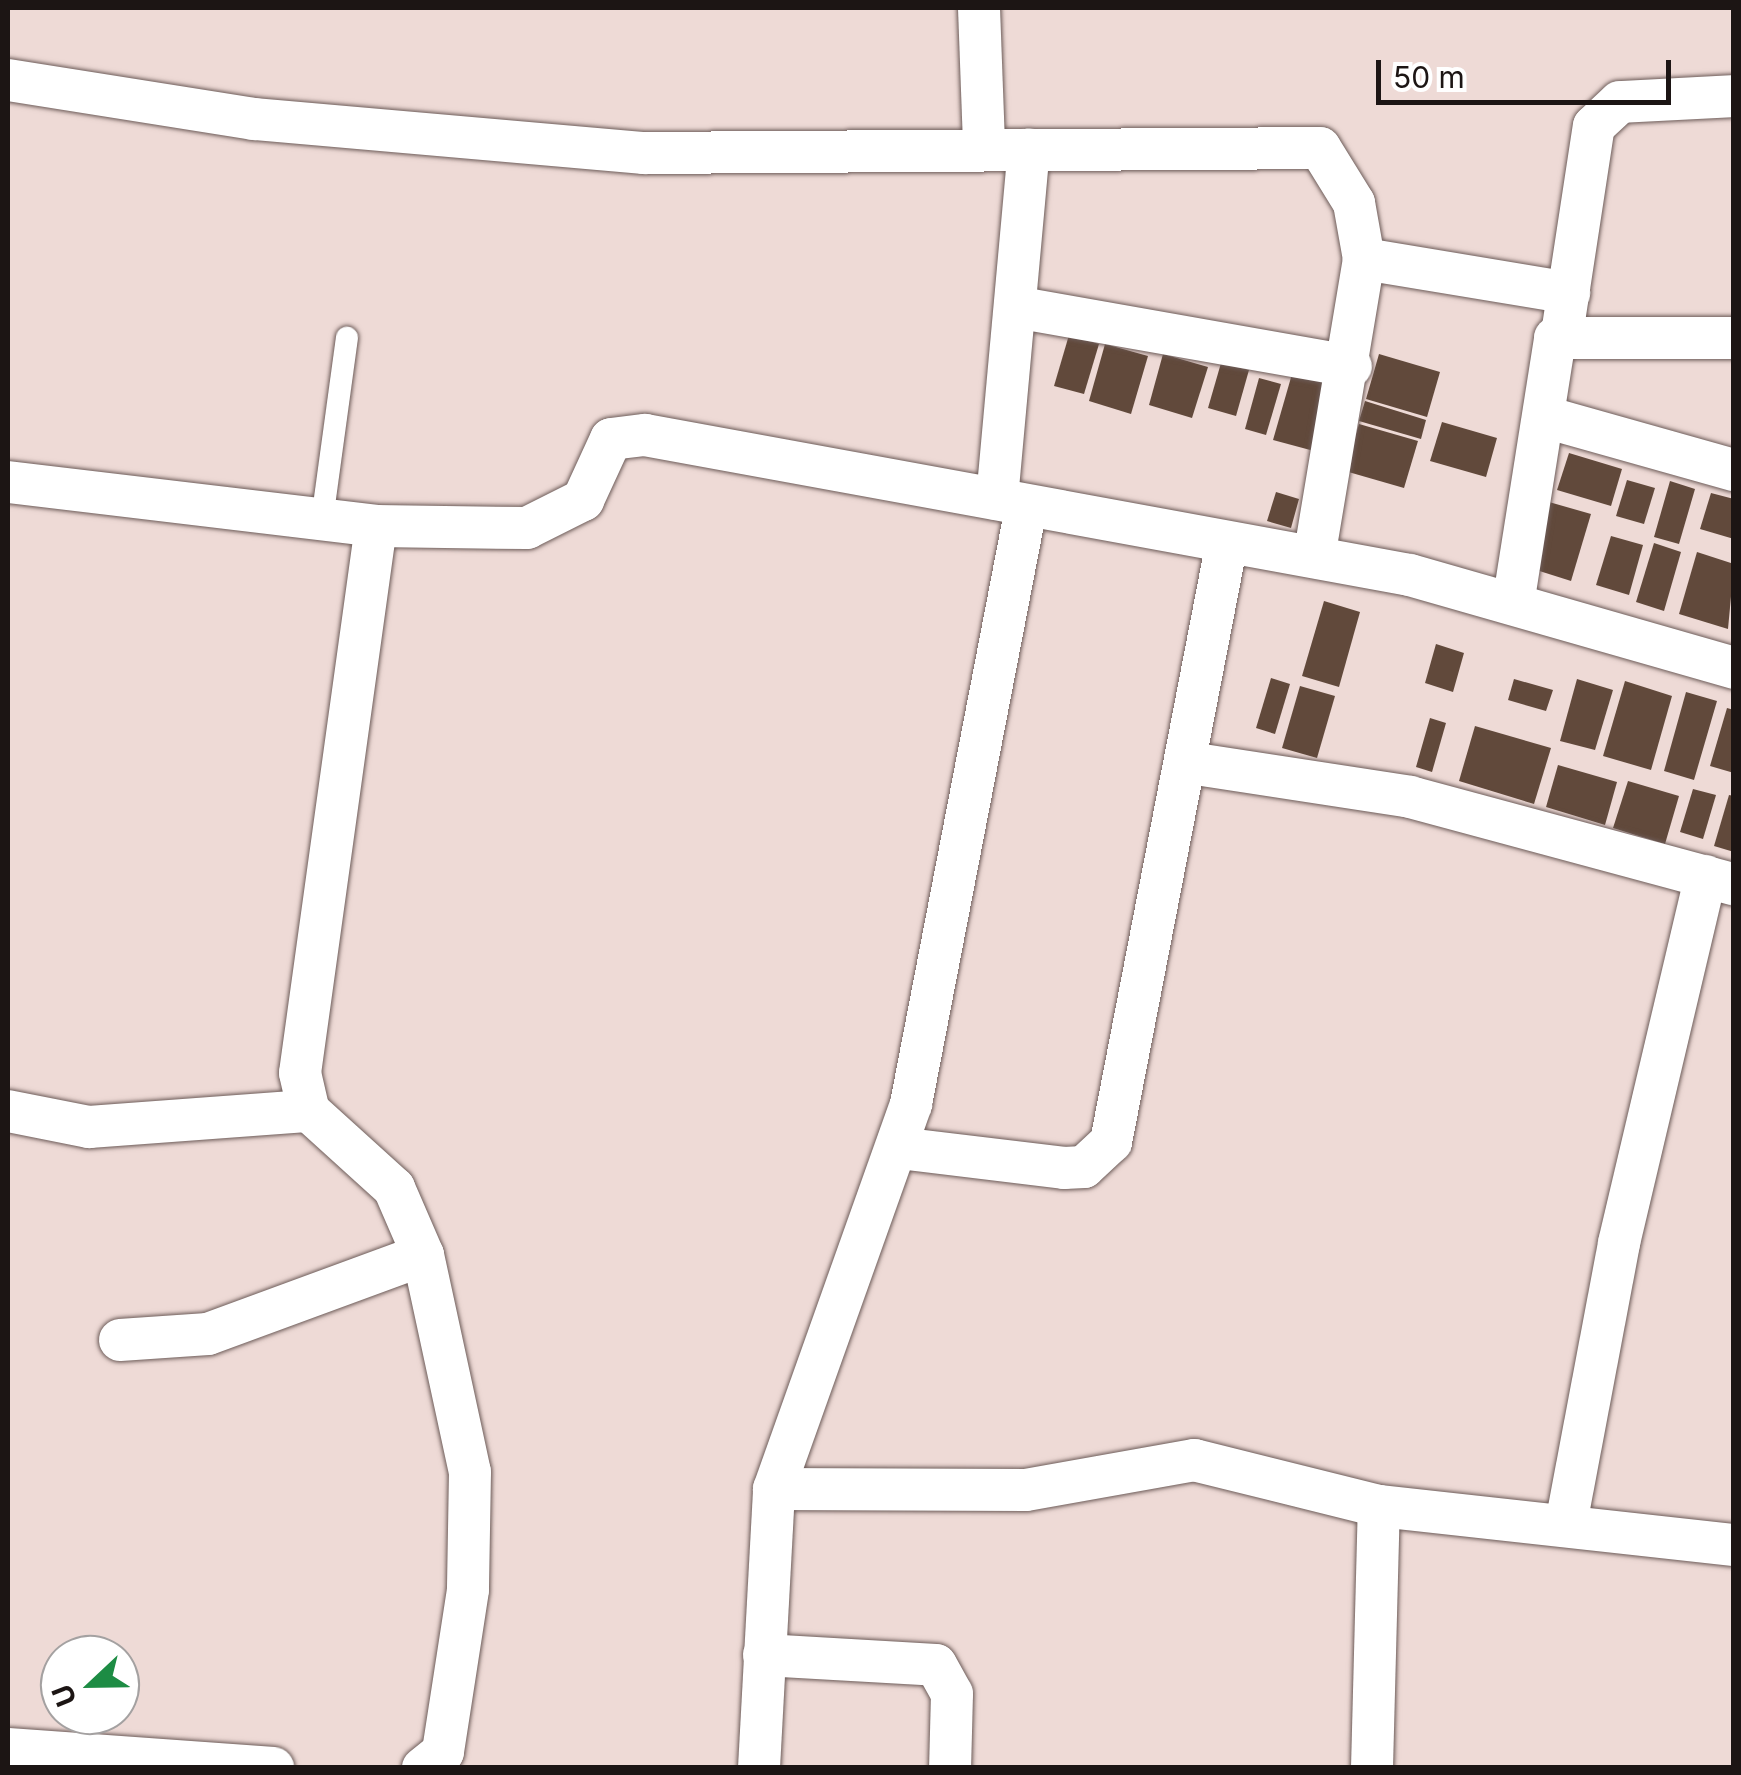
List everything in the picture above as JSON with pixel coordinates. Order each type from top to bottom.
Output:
[{"type":"street","points":[[979,8],[984,146]]},
{"type":"street","points":[[8,80],[463,142],[644,152],[984,146],[1320,148],[1348,188],[1364,259],[1351,366],[1314,558]]},
{"type":"street","points":[[1514,598],[1545,417],[1550,353],[1562,334],[1594,126],[1620,102],[1734,96]]},
{"type":"street","points":[[759,1768],[774,1490],[899,1148],[1011,504],[1028,149]]},
{"type":"street","points":[[1364,259],[1569,293]]},
{"type":"street","points":[[1021,308],[1351,366]]},
{"type":"street","points":[[1562,334],[1734,338]]},
{"type":"street","points":[[1545,417],[1734,470]]},
{"type":"street","points":[[8,482],[376,526],[544,526],[583,500],[605,444],[632,434],[1514,598],[1734,668]]},
{"type":"street","points":[[376,526],[300,1039],[309,1111],[394,1188],[424,1256],[470,1472],[471,1518],[444,1752],[424,1768]]},
{"type":"street","points":[[899,1148],[1064,1168],[1100,1158],[1112,1142],[1189,762],[1227,542]]},
{"type":"street","points":[[1189,762],[1410,797],[1720,880],[1619,1243],[1566,1524]]},
{"type":"street","points":[[8,1112],[89,1126],[309,1111]]},
{"type":"street","points":[[120,1340],[208,1334],[424,1256]]},
{"type":"street","points":[[774,1490],[1026,1490],[1194,1460],[1379,1506],[1734,1545]]},
{"type":"street","points":[[1371,1767],[1379,1506]]},
{"type":"street","points":[[764,1655],[936,1665],[952,1694],[950,1768]]},
{"type":"street","points":[[8,1748],[273,1768]]},
{"type":"lane","points":[[322,520],[347,338]]},
{"type":"building","points":[[1069,335],[1099,344],[1084,394],[1054,386]]},
{"type":"building","points":[[1105,344],[1148,356],[1131,414],[1089,401]]},
{"type":"building","points":[[1163,354],[1208,367],[1192,418],[1149,405]]},
{"type":"building","points":[[1379,354],[1440,372],[1427,417],[1366,399]]},
{"type":"building","points":[[1221,363],[1249,370],[1236,416],[1208,408]]},
{"type":"building","points":[[1294,367],[1335,379],[1314,451],[1273,440]]},
{"type":"building","points":[[1259,378],[1281,384],[1266,435],[1245,429]]},
{"type":"building","points":[[1365,401],[1426,420],[1421,439],[1359,421]]},
{"type":"building","points":[[1442,422],[1497,438],[1486,477],[1430,461]]},
{"type":"building","points":[[1359,424],[1418,441],[1404,488],[1345,471]]},
{"type":"building","points":[[1569,453],[1622,469],[1611,506],[1557,490]]},
{"type":"building","points":[[1627,480],[1655,488],[1644,524],[1616,516]]},
{"type":"building","points":[[1670,481],[1695,489],[1679,544],[1654,537]]},
{"type":"building","points":[[1276,492],[1299,499],[1291,528],[1267,521]]},
{"type":"building","points":[[1711,493],[1734,499],[1734,539],[1700,529]]},
{"type":"building","points":[[1549,502],[1591,514],[1571,581],[1530,568]]},
{"type":"building","points":[[1611,536],[1643,545],[1629,595],[1596,585]]},
{"type":"building","points":[[1654,543],[1681,552],[1664,611],[1636,602]]},
{"type":"building","points":[[1697,552],[1734,564],[1728,629],[1679,614]]},
{"type":"building","points":[[1324,601],[1360,612],[1339,687],[1302,676]]},
{"type":"building","points":[[1436,644],[1464,653],[1453,692],[1425,683]]},
{"type":"building","points":[[1271,678],[1290,684],[1275,734],[1256,728]]},
{"type":"building","points":[[1514,679],[1553,690],[1546,711],[1508,700]]},
{"type":"building","points":[[1577,679],[1613,690],[1595,750],[1560,741]]},
{"type":"building","points":[[1625,681],[1672,696],[1651,770],[1603,756]]},
{"type":"building","points":[[1300,686],[1335,696],[1317,758],[1282,748]]},
{"type":"building","points":[[1686,692],[1717,701],[1694,780],[1664,771]]},
{"type":"building","points":[[1727,708],[1734,710],[1734,773],[1710,766]]},
{"type":"building","points":[[1430,718],[1446,723],[1432,772],[1416,767]]},
{"type":"building","points":[[1475,726],[1551,748],[1534,804],[1459,781]]},
{"type":"building","points":[[1558,765],[1617,782],[1605,825],[1546,807]]},
{"type":"building","points":[[1628,781],[1679,796],[1665,844],[1613,828]]},
{"type":"building","points":[[1693,789],[1716,795],[1703,839],[1680,832]]},
{"type":"building","points":[[1729,795],[1734,796],[1734,852],[1714,846]]}]
